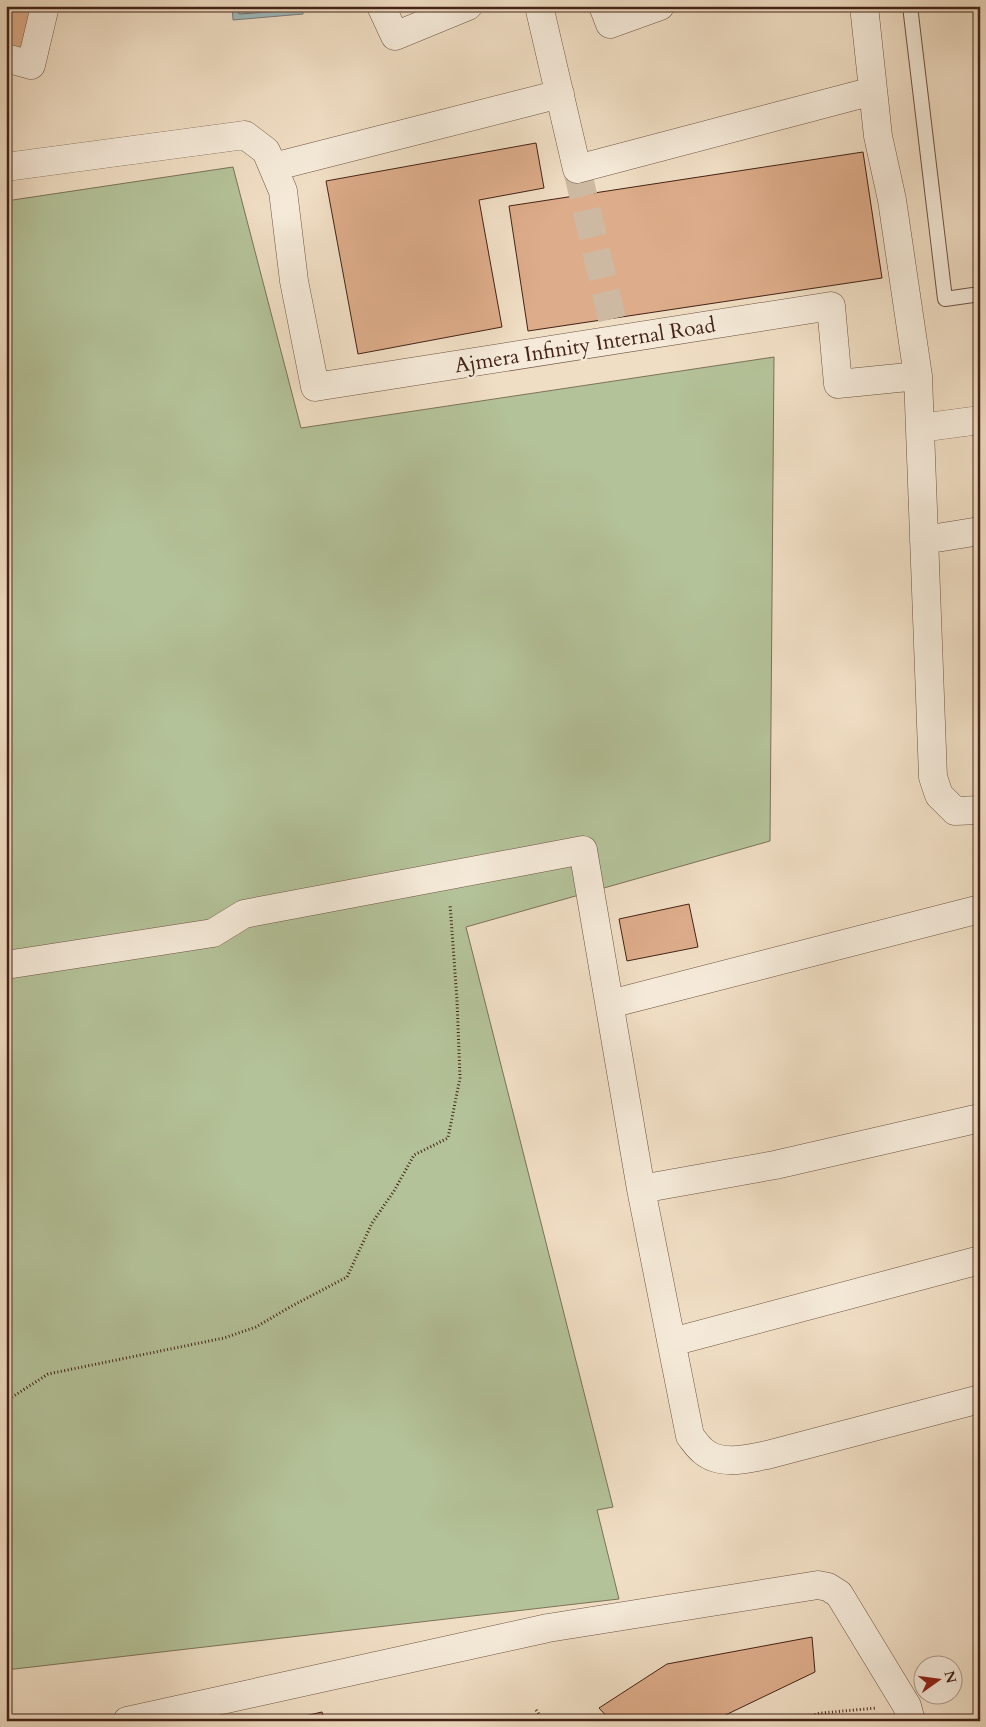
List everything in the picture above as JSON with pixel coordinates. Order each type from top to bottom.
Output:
[{"type":"street","points":[[6,58],[30,65],[45,6]]},
{"type":"street","points":[[381,6],[395,36],[468,6]]},
{"type":"street","points":[[539,6],[577,169],[873,91]]},
{"type":"street","points":[[602,6],[610,24],[660,6]]},
{"type":"street","points":[[864,6],[878,136],[892,200],[918,376],[933,777],[939,795],[955,811],[980,810]]},
{"type":"street","points":[[273,166],[560,94]]},
{"type":"street","name":"Ajmera Infinity Internal Road","points":[[6,167],[244,135],[266,152],[282,191],[294,281],[316,387],[831,306],[838,384],[918,376]]},
{"type":"street","points":[[920,428],[980,420]]},
{"type":"street","points":[[924,540],[980,531]]},
{"type":"street","points":[[6,965],[213,933],[244,914],[583,850],[641,1189],[690,1436],[703,1452],[719,1460],[742,1460],[767,1456],[980,1399]]},
{"type":"street","points":[[610,1004],[980,910]]},
{"type":"street","points":[[641,1189],[775,1165],[980,1118]]},
{"type":"street","points":[[672,1342],[980,1260]]},
{"type":"street","points":[[127,1721],[548,1628],[818,1584],[828,1587],[838,1594],[909,1713]]},
{"type":"lane","points":[[910,6],[945,299],[980,294]]},
{"type":"path","points":[[6,1401],[48,1374],[224,1338],[256,1327],[347,1277],[372,1223],[394,1191],[414,1155],[448,1138],[460,1078],[457,1000],[448,876]]},
{"type":"path","points":[[536,1710],[544,1721]]},
{"type":"path","points":[[791,1721],[821,1713],[909,1713]]},
{"type":"green space","points":[[233,167],[301,428],[774,357],[770,841],[466,927],[613,1507],[597,1510],[619,1599],[6,1670],[6,201]]},
{"type":"water","points":[[232,6],[303,6],[303,14],[233,20]]},
{"type":"building","points":[[6,6],[38,6],[28,60],[6,52]]},
{"type":"building","points":[[536,143],[544,188],[479,200],[502,327],[358,354],[326,181]]},
{"type":"building","points":[[863,152],[882,278],[528,331],[509,206]]},
{"type":"building","points":[[689,904],[698,947],[627,961],[619,919]]},
{"type":"building","points":[[812,1637],[815,1672],[713,1721],[611,1721],[599,1708],[667,1664]]},
{"type":"building","points":[[322,1712],[324,1721],[283,1721]]},
{"type":"tunnel","points":[[577,169],[617,340]]}]
